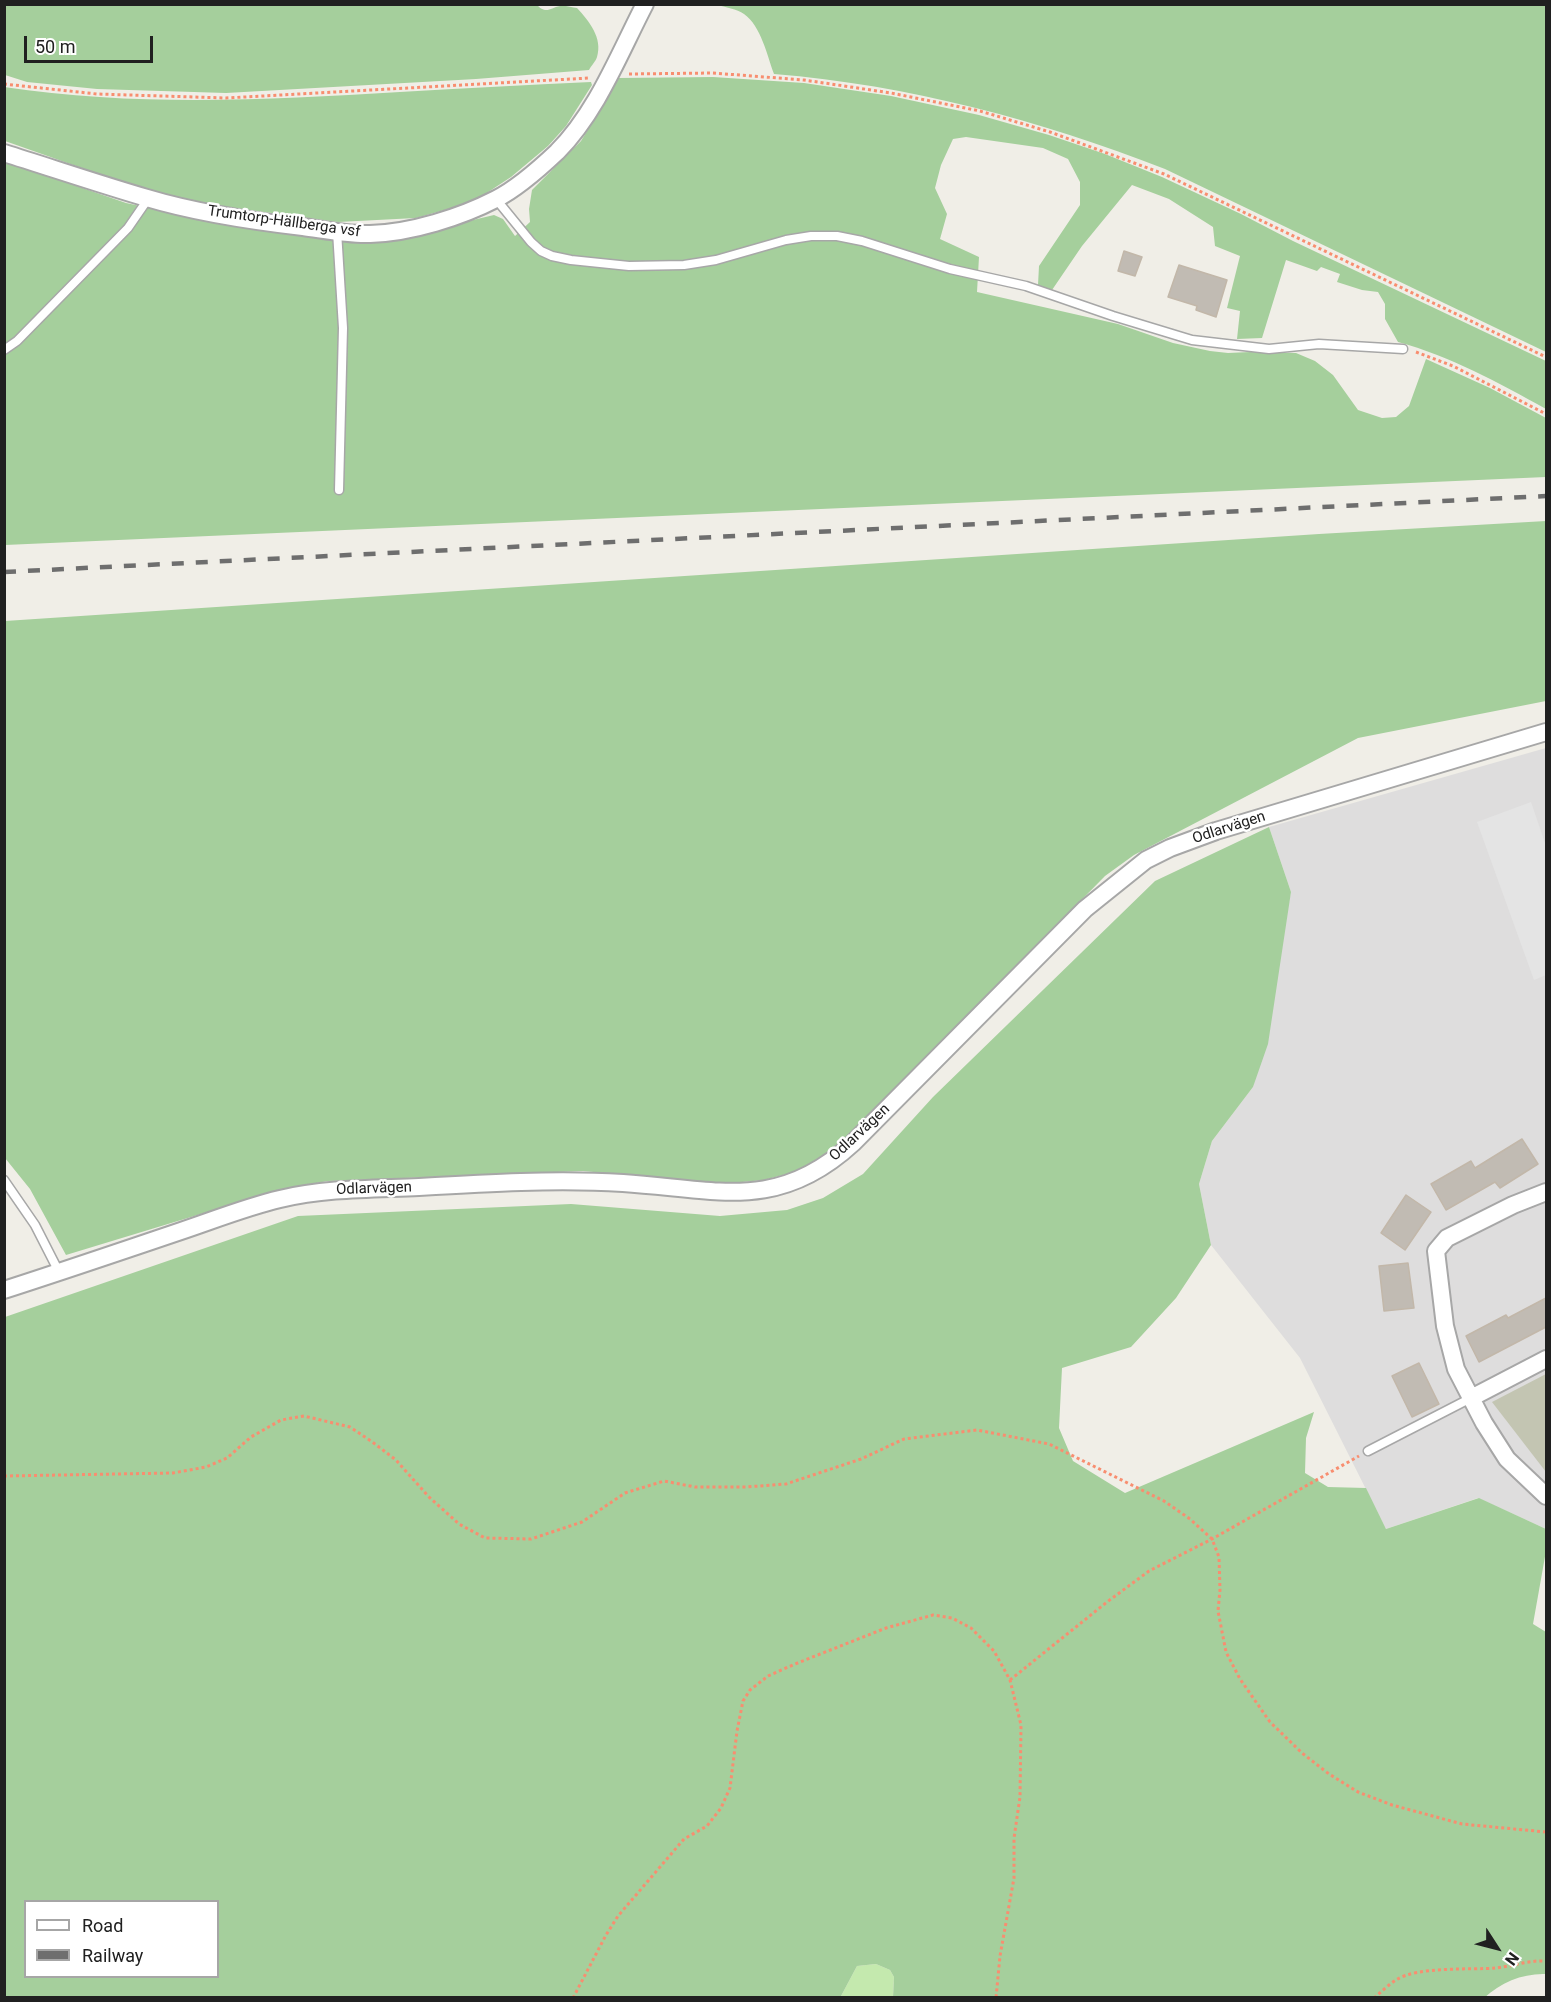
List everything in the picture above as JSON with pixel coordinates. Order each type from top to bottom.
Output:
[{"type":"street","name":"Trumtorp-Hällberga vsf","points":[[4,153],[148,199],[270,223],[370,234],[417,228],[447,219],[496,199],[534,173],[557,151],[576,129],[608,76],[645,4]]},
{"type":"street","name":"Odlarvägen","points":[[4,1290],[254,1206],[309,1193],[338,1189],[570,1181],[727,1192],[775,1188],[798,1180],[837,1157],[854,1143],[1085,909],[1146,860],[1170,848],[1216,831],[1546,732]]},
{"type":"street","points":[[1546,1192],[1513,1205],[1447,1238],[1436,1251],[1445,1326],[1456,1369],[1484,1423],[1507,1459],[1546,1496]]},
{"type":"street","points":[[1471,1398],[1546,1359]]},
{"type":"lane","points":[[4,350],[17,341],[128,228],[148,199]]},
{"type":"lane","points":[[496,199],[541,251],[571,260],[629,266],[684,265],[716,260],[786,240],[811,236],[837,236],[862,241],[950,269],[1026,286],[1192,340],[1269,349],[1319,344],[1403,349]]},
{"type":"lane","points":[[337,231],[343,328],[339,490]]},
{"type":"lane","points":[[4,1180],[35,1225],[59,1272]]},
{"type":"lane","points":[[1368,1451],[1471,1398]]},
{"type":"path","points":[[4,84],[97,94],[226,98],[608,76],[713,74],[804,80],[891,93],[980,111],[1050,132],[1164,174],[1546,357]]},
{"type":"path","points":[[1403,349],[1419,352],[1453,366],[1546,414]]},
{"type":"path","points":[[4,1476],[173,1473],[206,1467],[227,1458],[251,1437],[281,1420],[304,1416],[350,1427],[371,1441],[396,1460],[428,1496],[459,1524],[485,1538],[531,1539],[582,1522],[625,1493],[664,1481],[718,1487],[786,1484],[861,1459],[904,1439],[977,1430],[1048,1444],[1164,1501],[1190,1519],[1212,1539],[1219,1557],[1218,1611],[1226,1652],[1240,1679],[1270,1722],[1302,1753],[1329,1774],[1358,1792],[1392,1805],[1462,1824],[1546,1832]]},
{"type":"path","points":[[1010,1680],[1149,1571],[1212,1539],[1368,1451]]},
{"type":"path","points":[[573,1998],[606,1935],[625,1908],[684,1839],[707,1826],[721,1808],[730,1788],[736,1731],[743,1701],[750,1690],[768,1676],[886,1628],[933,1616],[952,1618],[971,1628],[994,1651],[1010,1680],[1021,1725],[1020,1797],[1014,1838],[1014,1878],[1000,1956],[996,1998]]},
{"type":"path","points":[[1374,1998],[1397,1978],[1460,1968],[1496,1968],[1539,1960],[1546,1961]]},
{"type":"shaded area","points":[[1546,748],[1546,1529],[1478,1498],[1386,1529],[1300,1358],[1211,1245],[1199,1184],[1212,1141],[1253,1087],[1291,892],[1269,827]]},
{"type":"shaded area","points":[[1531,802],[1546,846],[1546,975],[1534,980],[1477,822]]},
{"type":"shaded area","points":[[1546,1374],[1546,1472],[1492,1402]]},
{"type":"green space","points":[[5,4],[536,4],[545,10],[564,6],[577,8],[586,18],[594,30],[598,50],[596,59],[589,70],[476,79],[226,93],[97,89],[27,82],[5,75]]},
{"type":"green space","points":[[717,5],[1546,5],[1546,352],[1165,169],[1118,151],[1022,120],[924,96],[824,79],[774,74],[763,41],[750,19],[738,11]]},
{"type":"green space","points":[[713,77],[804,83],[891,96],[979,115],[1105,154],[1162,177],[1241,214],[1546,361],[1546,409],[1455,362],[1398,342],[1385,319],[1385,304],[1378,292],[1362,290],[1337,282],[1340,274],[1321,267],[1317,271],[1286,260],[1262,338],[1237,339],[1240,311],[1227,308],[1240,256],[1215,246],[1213,227],[1169,199],[1132,185],[1082,246],[1052,290],[1038,285],[1039,266],[1080,205],[1080,182],[1068,159],[1043,148],[966,137],[953,139],[941,165],[935,188],[947,214],[940,239],[979,257],[977,292],[1118,324],[1173,343],[1210,351],[1296,353],[1315,361],[1333,375],[1358,410],[1382,418],[1396,417],[1409,406],[1426,359],[1490,388],[1546,418],[1546,477],[5,545],[4,161],[126,203],[215,222],[414,234],[494,215],[503,219],[515,236],[530,222],[529,209],[532,190],[581,141],[619,78]]},
{"type":"green space","points":[[591,82],[592,85],[566,126],[548,146],[511,177],[473,202],[416,218],[338,222],[220,206],[147,191],[5,141],[4,87],[103,97],[202,100]]},
{"type":"green space","points":[[1546,521],[1546,701],[1358,738],[1134,855],[1105,876],[837,1149],[802,1170],[764,1180],[721,1184],[583,1171],[328,1181],[283,1189],[66,1255],[30,1189],[5,1158],[5,621]]},
{"type":"green space","points":[[1269,827],[1291,892],[1268,1044],[1253,1087],[1212,1141],[1199,1184],[1211,1245],[1176,1298],[1131,1347],[1062,1368],[1059,1428],[1073,1461],[1125,1493],[1314,1412],[1306,1438],[1305,1473],[1328,1487],[1366,1488],[1386,1529],[1479,1498],[1546,1529],[1546,1551],[1533,1624],[1546,1632],[1546,1974],[1529,1975],[1513,1980],[1498,1987],[1484,1998],[893,1997],[894,1977],[890,1970],[876,1964],[857,1966],[840,1998],[5,1997],[5,1317],[298,1216],[571,1204],[720,1216],[787,1210],[823,1198],[863,1174],[933,1097],[1155,881]]},
{"type":"green space","points":[[876,1964],[890,1970],[894,1977],[893,1997],[840,1998],[857,1966]]},
{"type":"building","points":[[1124,251],[1142,257],[1135,276],[1118,271]]},
{"type":"building","points":[[1179,265],[1227,280],[1216,317],[1196,310],[1197,306],[1168,297]]},
{"type":"building","points":[[1522,1139],[1538,1164],[1500,1188],[1495,1182],[1446,1210],[1431,1184],[1471,1161],[1475,1168]]},
{"type":"building","points":[[1406,1195],[1431,1212],[1405,1250],[1381,1233]]},
{"type":"building","points":[[1408,1263],[1414,1308],[1384,1311],[1379,1266]]},
{"type":"building","points":[[1546,1298],[1546,1327],[1479,1362],[1466,1336],[1506,1315],[1508,1318]]},
{"type":"building","points":[[1419,1363],[1439,1404],[1412,1417],[1392,1376]]},
{"type":"railway","points":[[4,572],[1546,496]]}]
